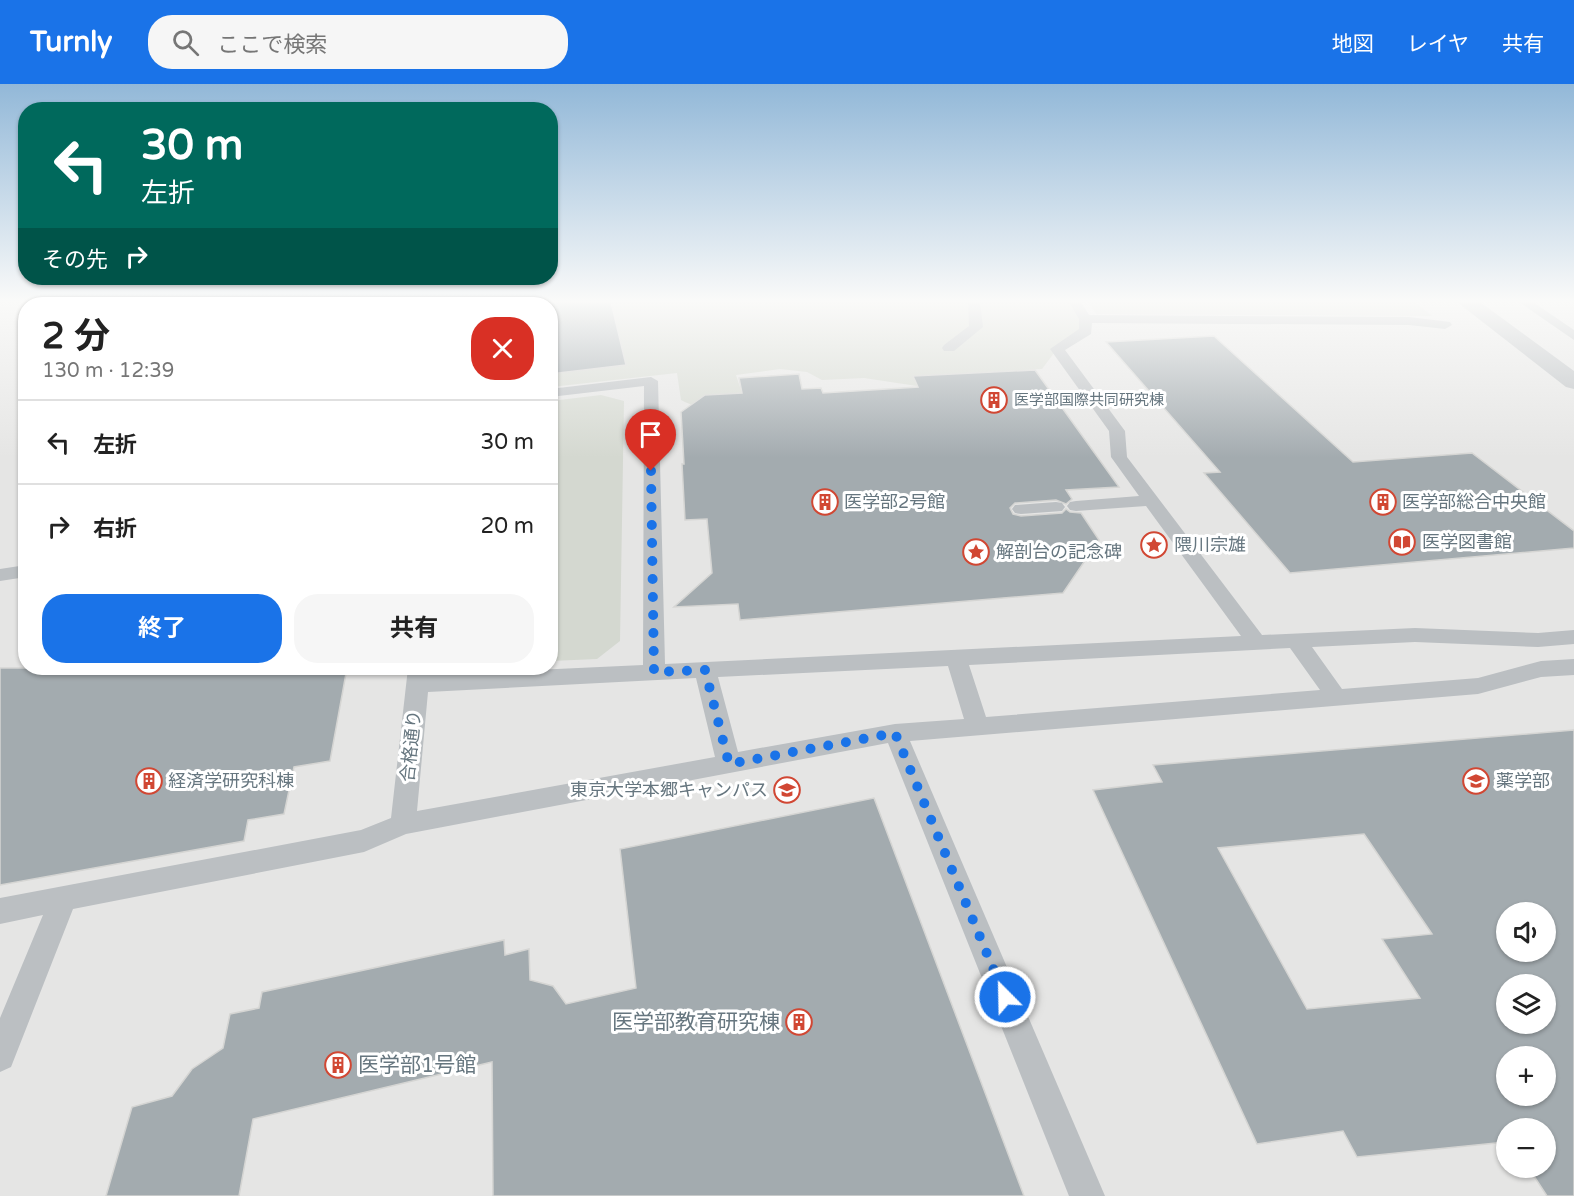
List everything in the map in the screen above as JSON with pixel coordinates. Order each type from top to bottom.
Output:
[{"type":"street","points":[[1536,354],[1574,382]]},
{"type":"lane","points":[[1061,354],[1116,431],[1119,457],[1257,643]]},
{"type":"lane","points":[[558,392],[651,381],[654,672]]},
{"type":"lane","points":[[1076,506],[1152,501]]},
{"type":"lane","points":[[1021,509],[1056,507]]},
{"type":"lane","points":[[0,574],[18,572]]},
{"type":"lane","points":[[558,674],[705,670],[1415,635],[1538,640],[1574,637]]},
{"type":"lane","points":[[1296,641],[1337,698]]},
{"type":"lane","points":[[956,658],[978,726]]},
{"type":"lane","points":[[0,910],[364,841],[403,824],[895,733],[1478,686],[1541,669],[1574,667]]},
{"type":"lane","points":[[705,670],[729,764]]},
{"type":"lane","points":[[418,676],[477,675]]},
{"type":"lane","name":"合格通り","points":[[403,824],[418,676]]},
{"type":"lane","points":[[895,733],[1087,1196]]},
{"type":"lane","points":[[0,1056],[64,898]]},
{"type":"shaded area","name":"東京大学本郷キャンパス","points":[[0,354],[18,354],[18,675],[558,675],[558,354],[1574,354],[1574,1196],[0,1196]]},
{"type":"shaded area","points":[[558,354],[1053,354],[1042,369],[913,376],[917,386],[864,378],[822,380],[807,372],[780,369],[736,375],[742,393],[704,405],[681,400],[677,373],[558,386]]},
{"type":"shaded area","points":[[601,395],[624,401],[620,641],[597,659],[558,661],[558,400]]},
{"type":"building","points":[[558,354],[623,354],[626,365],[558,373]]},
{"type":"building","name":"医学部総合中央館","points":[[1116,354],[1234,354],[1353,462],[1472,453],[1574,531],[1574,548],[1290,573],[1204,473],[1220,472]]},
{"type":"building","points":[[1035,370],[1119,487],[1066,490],[1072,499],[1066,504],[1056,500],[1015,503],[1010,508],[1013,514],[1021,516],[1062,513],[1066,509],[1070,512],[1081,513],[1099,540],[1063,593],[740,620],[738,604],[674,607],[712,573],[707,519],[685,520],[682,464],[684,464],[681,412],[705,395],[742,393],[739,378],[799,374],[802,389],[821,388],[823,393],[918,387],[913,376]]},
{"type":"building","name":"経済学研究科棟","points":[[0,668],[18,668],[18,675],[346,675],[330,761],[294,767],[284,814],[248,820],[244,841],[0,885]]},
{"type":"building","points":[[1574,730],[1574,1196],[1547,1196],[1535,1178],[1556,1178],[1556,1118],[1496,1118],[1496,1143],[1357,1157],[1343,1131],[1257,1144],[1093,790],[1162,782],[1153,765]],"holes":[[[1364,834],[1432,934],[1382,939],[1420,998],[1307,1009],[1218,848]]]},
{"type":"building","points":[[874,798],[1024,1196],[493,1196],[492,1062],[253,1119],[239,1196],[106,1196],[132,1107],[172,1096],[192,1069],[223,1048],[230,1014],[259,1008],[262,992],[504,940],[505,955],[529,949],[530,980],[553,986],[566,1004],[636,988],[620,849]]},
{"type":"place","name":"医学部国際共同研究棟","points":[[994,400]]},
{"type":"place","name":"医学部2号館","points":[[825,502]]},
{"type":"place","name":"医学部総合中央館","points":[[1383,502]]},
{"type":"place","name":"医学図書館","points":[[1402,542]]},
{"type":"place","name":"隈川宗雄","points":[[1154,545]]},
{"type":"place","name":"解剖台の記念碑","points":[[976,552]]},
{"type":"place","name":"経済学研究科棟","points":[[149,781]]},
{"type":"place","name":"薬学部","points":[[1476,781]]},
{"type":"place","name":"東京大学本郷キャンパス","points":[[787,790]]},
{"type":"place","name":"医学部教育研究棟","points":[[799,1022]]},
{"type":"place","name":"医学部1号館","points":[[338,1065]]},
{"type":"route","points":[[651,471],[654,672],[705,670],[729,764],[895,733],[1005,997]]}]
